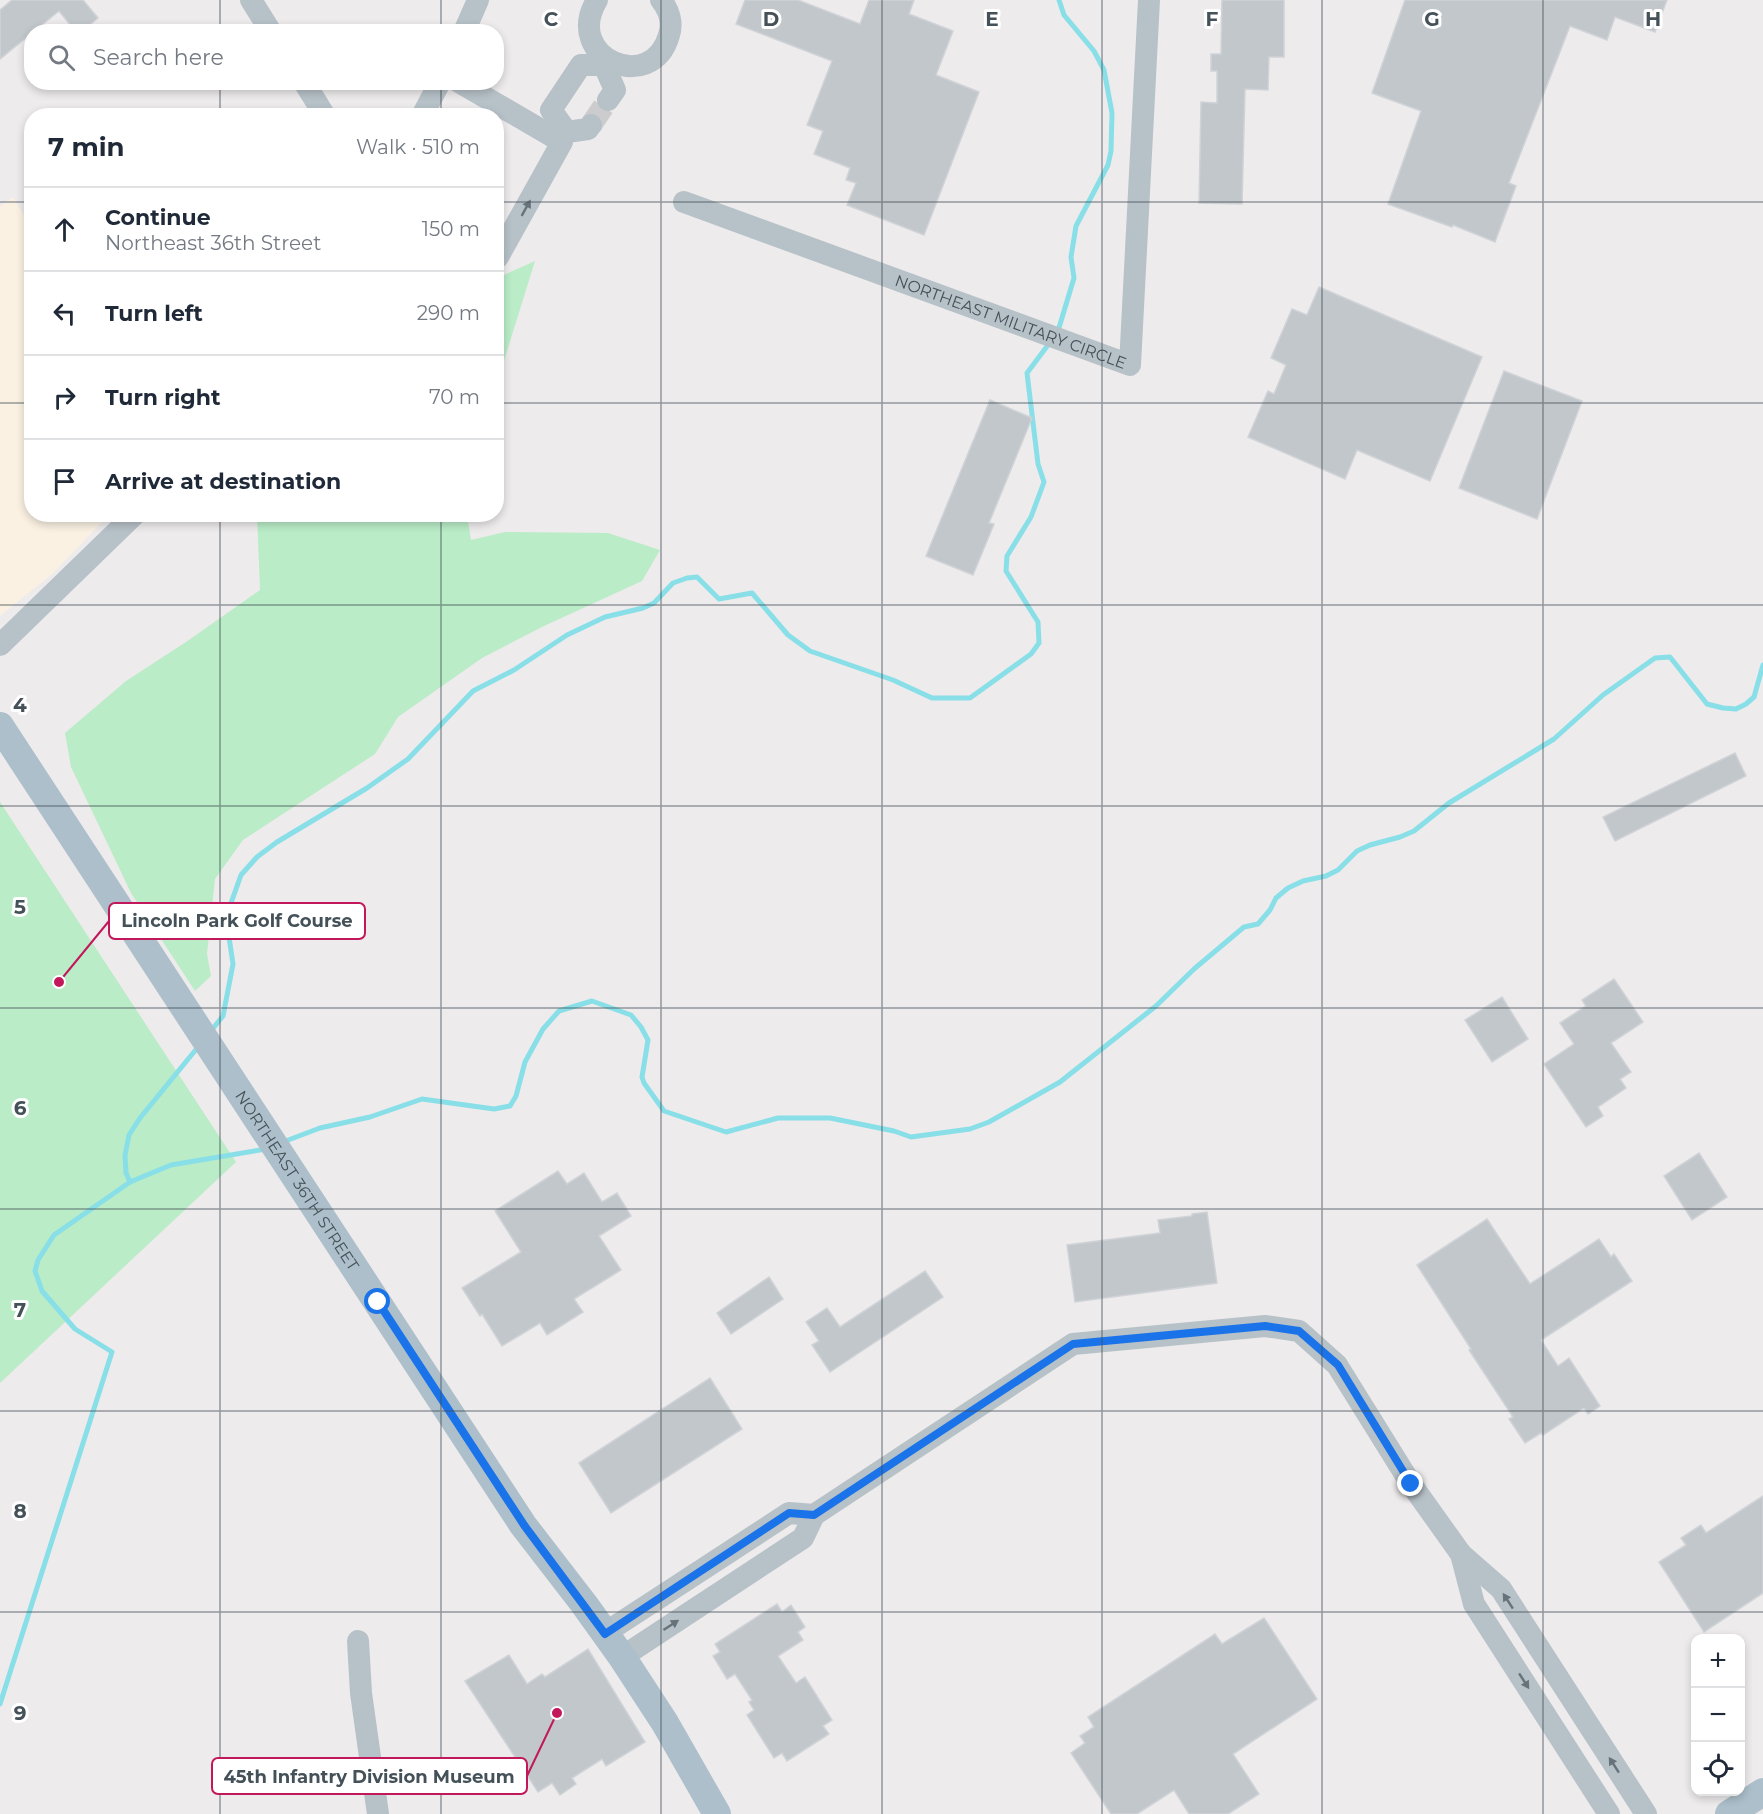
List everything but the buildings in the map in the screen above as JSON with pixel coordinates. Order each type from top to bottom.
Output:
[{"type":"main road","name":"NORTHEAST 36TH STREET","points":[[0,726],[524,1525],[622,1657],[676,1742],[717,1814]]},
{"type":"main road","points":[[1729,1814],[1763,1792]]},
{"type":"street","points":[[251,0],[266,24]]},
{"type":"street","points":[[468,24],[478,0]]},
{"type":"street","points":[[597,0],[590,14],[588,27],[591,41],[606,62],[615,90],[608,100]]},
{"type":"street","points":[[565,137],[551,110],[581,65],[606,62],[621,66],[635,66],[647,63],[658,55],[666,44],[670,32],[670,18],[661,0]]},
{"type":"street","name":"NORTHEAST MILITARY CIRCLE","points":[[684,202],[1130,364],[1149,0]]},
{"type":"street","points":[[309,90],[320,108]]},
{"type":"street","points":[[426,108],[436,90]]},
{"type":"street","points":[[474,90],[565,137]]},
{"type":"street","points":[[504,246],[565,137],[588,129],[591,125]]},
{"type":"street","points":[[0,645],[127,522]]},
{"type":"street","points":[[622,1657],[803,1538],[814,1515],[1073,1344],[1265,1326],[1299,1331],[1338,1365],[1411,1484],[1461,1554],[1501,1589],[1646,1814]]},
{"type":"street","points":[[605,1634],[789,1513],[814,1515]]},
{"type":"street","points":[[1461,1554],[1474,1604],[1610,1814]]},
{"type":"street","points":[[358,1641],[362,1693],[378,1814]]},
{"type":"shaded area","points":[[13,197],[24,215],[24,522],[102,522],[52,574],[0,616],[0,206]]},
{"type":"green space","points":[[535,261],[504,361],[504,275]]},
{"type":"green space","points":[[257,522],[468,522],[471,540],[505,532],[608,533],[660,550],[642,581],[544,626],[482,658],[398,717],[375,754],[243,840],[215,879],[207,954],[211,976],[195,991],[131,893],[71,767],[65,733],[126,681],[260,590]]},
{"type":"green space","points":[[0,802],[236,1162],[0,1383]]},
{"type":"waterway","points":[[1058,331],[1074,278],[1071,257],[1076,226],[1108,165],[1111,151],[1112,113],[1104,70],[1094,51],[1064,15],[1059,0]]},
{"type":"waterway","points":[[210,1032],[223,1016],[233,964],[226,917],[241,875],[257,857],[277,842],[367,788],[408,759],[473,691],[514,670],[567,635],[605,617],[654,603],[673,583],[697,577],[719,599],[752,593],[788,635],[810,651],[893,680],[932,698],[970,698],[1031,654],[1039,643],[1038,622],[1006,571],[1007,556],[1031,517],[1044,482],[1038,464],[1027,373],[1051,341]]},
{"type":"waterway","points":[[283,1142],[320,1128],[370,1117],[422,1099],[494,1109],[510,1106],[516,1096],[525,1062],[543,1029],[559,1011],[592,1001],[631,1015],[641,1027],[648,1040],[642,1077],[664,1111],[726,1132],[778,1118],[830,1118],[894,1131],[911,1137],[970,1129],[989,1122],[1060,1082],[1156,1006],[1194,969],[1244,927],[1258,924],[1270,910],[1276,898],[1288,888],[1338,870],[1357,851],[1370,845],[1414,831],[1449,803],[1554,739],[1603,695],[1655,658],[1670,657],[1707,704],[1736,709],[1754,697],[1763,665]]},
{"type":"waterway","points":[[130,1182],[126,1173],[125,1155],[129,1135],[140,1118],[198,1047]]},
{"type":"waterway","points":[[0,1704],[112,1352],[75,1329],[42,1291],[35,1271],[38,1260],[54,1235],[130,1182],[171,1165],[266,1149]]},
{"type":"tunnel","points":[[591,125],[608,100]]},
{"type":"place","name":"Lincoln Park Golf Course","points":[[59,982]]},
{"type":"place","name":"45th Infantry Division Museum","points":[[557,1713]]},
{"type":"route","points":[[378,1302],[524,1525],[605,1634],[789,1513],[814,1515],[1073,1344],[1265,1326],[1299,1331],[1338,1365],[1411,1484]]}]
